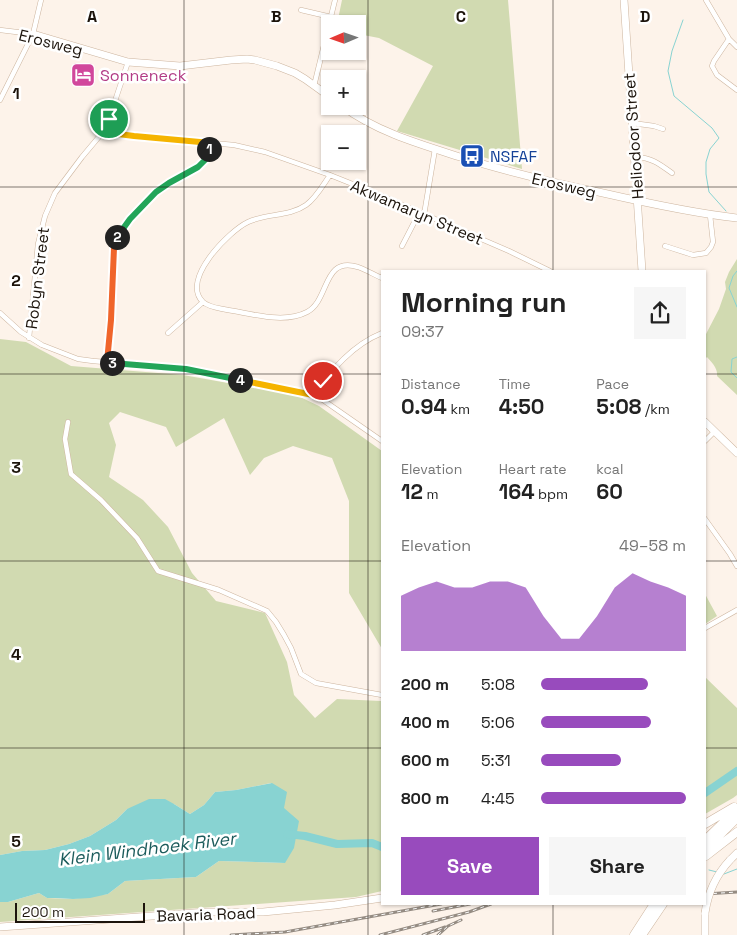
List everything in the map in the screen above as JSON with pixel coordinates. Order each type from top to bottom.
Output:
[{"type":"main road","points":[[706,824],[737,808]]},
{"type":"main road","points":[[706,845],[737,808]]},
{"type":"main road","points":[[706,845],[737,818]]},
{"type":"main road","points":[[706,856],[737,832]]},
{"type":"main road","points":[[634,935],[648,912],[658,906]]},
{"type":"main road","points":[[642,935],[658,906]]},
{"type":"street","points":[[0,100],[34,34],[41,0]]},
{"type":"street","points":[[332,15],[335,0]]},
{"type":"street","name":"Heliodoor Street","points":[[624,0],[642,270]]},
{"type":"street","points":[[706,0],[729,39],[737,47]]},
{"type":"street","points":[[301,10],[321,15]]},
{"type":"street","name":"Erosweg","points":[[0,30],[34,34],[128,62],[180,66],[247,59],[277,66],[295,73],[321,91]]},
{"type":"street","points":[[729,39],[712,66],[717,76],[737,90]]},
{"type":"street","points":[[314,86],[321,58]]},
{"type":"street","name":"Robyn Street","points":[[30,338],[38,250],[45,216],[55,193],[103,132],[128,62]]},
{"type":"street","name":"Erosweg","points":[[356,115],[403,138],[498,169],[637,201],[710,215],[737,218]]},
{"type":"street","points":[[632,123],[663,129]]},
{"type":"street","name":"Akwamaryn Street","points":[[103,132],[243,146],[265,152],[330,175],[509,250],[548,270]]},
{"type":"street","points":[[107,362],[116,240],[130,219],[156,192],[198,167],[203,162],[208,155],[211,143]]},
{"type":"street","points":[[402,246],[421,214],[436,149]]},
{"type":"street","points":[[634,156],[654,160],[672,173]]},
{"type":"street","points":[[330,175],[314,198],[306,205],[290,212],[249,222],[238,228],[227,238],[208,260],[200,273],[197,292],[199,297],[207,306],[270,317],[292,316],[302,314],[315,306],[331,274],[339,267],[351,266],[381,278]]},
{"type":"street","points":[[665,246],[693,255],[706,252],[713,242],[710,215]]},
{"type":"street","points":[[168,333],[203,302]]},
{"type":"street","points":[[0,313],[30,338],[42,345],[78,358],[186,369],[313,395],[324,400],[381,440]]},
{"type":"street","points":[[313,395],[347,355],[365,341],[381,334]]},
{"type":"street","points":[[68,422],[65,439],[71,474],[101,500],[137,538],[158,571],[219,590],[267,611],[288,642],[301,674],[309,680],[316,683],[381,695]]},
{"type":"street","points":[[706,423],[737,454]]},
{"type":"street","points":[[706,440],[715,431]]},
{"type":"street","points":[[706,520],[737,566]]},
{"type":"street","points":[[706,627],[737,610]]},
{"type":"street","points":[[704,935],[705,913],[712,886],[719,873],[737,853]]},
{"type":"street","name":"Bavaria Road","points":[[0,927],[208,912],[263,912],[381,898]]},
{"type":"green space","points":[[342,0],[508,0],[522,169],[397,131],[433,66],[379,38],[366,36],[366,15],[339,15]]},
{"type":"green space","points":[[737,259],[737,395],[717,376],[716,368],[706,358],[706,334],[719,309],[726,289],[725,282]]},
{"type":"green space","points":[[0,339],[26,342],[71,366],[183,375],[296,395],[319,406],[381,450],[381,647],[349,593],[349,501],[332,458],[293,446],[264,458],[250,475],[224,418],[176,447],[166,427],[120,412],[109,423],[116,445],[109,477],[143,500],[168,527],[192,573],[216,601],[265,613],[287,662],[294,695],[315,718],[337,699],[381,701],[381,891],[356,897],[0,922],[0,902],[8,902],[39,893],[47,898],[73,899],[108,894],[125,881],[196,877],[219,861],[285,863],[284,808],[271,783],[215,792],[204,805],[190,814],[174,804],[127,809],[116,820],[90,836],[69,844],[45,850],[22,851],[0,855]]},
{"type":"green space","points":[[706,596],[717,616],[706,623]]},
{"type":"green space","points":[[706,678],[737,708],[737,795],[706,813]]},
{"type":"water","points":[[272,783],[287,792],[284,808],[299,821],[294,848],[285,863],[219,861],[196,877],[125,881],[108,894],[90,898],[47,898],[39,893],[8,902],[0,902],[0,855],[22,851],[45,850],[69,844],[90,836],[116,820],[127,809],[149,799],[165,799],[190,814],[204,805],[215,792]]},
{"type":"waterway","points":[[683,20],[672,51],[668,71],[674,96],[712,128],[719,138],[710,149],[706,162],[706,174],[709,192],[726,211]]},
{"type":"waterway","points":[[737,271],[729,288],[737,307]]},
{"type":"waterway","points":[[737,357],[732,359],[731,372],[737,378]]},
{"type":"waterway","name":"Klein Windhoek River","points":[[706,792],[737,771]]},
{"type":"waterway","name":"Klein Windhoek River","points":[[287,834],[305,836],[337,844],[372,843],[381,847]]},
{"type":"waterway","points":[[724,874],[737,869]]},
{"type":"waterway","points":[[709,870],[717,872]]},
{"type":"railway","points":[[706,894],[737,892]]},
{"type":"railway","points":[[231,935],[285,932],[435,905]]},
{"type":"railway","points":[[433,911],[465,905]]},
{"type":"railway","points":[[380,935],[469,912],[488,905]]},
{"type":"railway","points":[[438,935],[448,926],[461,920]]},
{"type":"railway","points":[[423,935],[445,927]]},
{"type":"place","name":"Sonneneck","points":[[83,75]]},
{"type":"place","name":"NSFAF","points":[[472,156]]},
{"type":"route","points":[[109,119],[103,132],[211,143],[206,159],[198,167],[156,192],[130,219],[116,240],[107,362],[186,369],[313,395],[323,381]]}]
